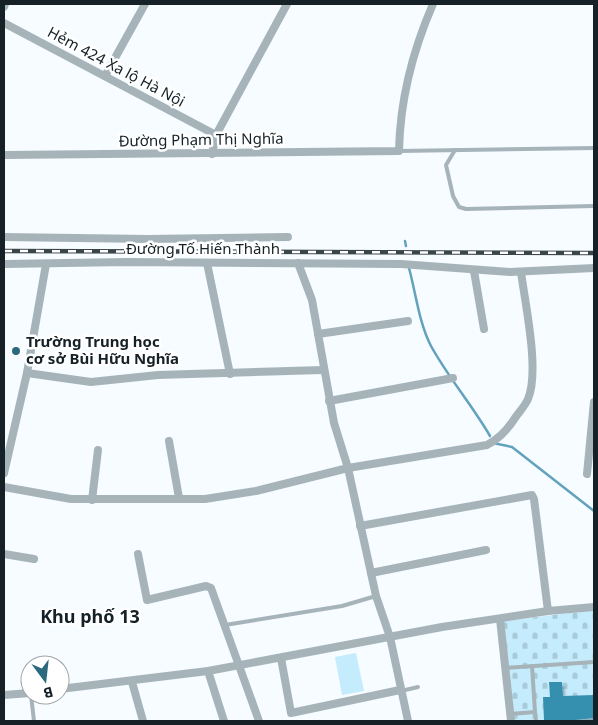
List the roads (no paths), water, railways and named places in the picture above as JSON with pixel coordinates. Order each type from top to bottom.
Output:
[{"type":"street","points":[[105,76],[145,4]]},
{"type":"street","points":[[212,154],[216,135],[287,4]]},
{"type":"street","points":[[400,151],[402,109],[418,43],[433,4]]},
{"type":"street","name":"Hẻm 424 Xa lộ Hà Nội","points":[[4,23],[216,135]]},
{"type":"street","name":"Đường Phạm Thị Nghĩa","points":[[4,155],[400,151]]},
{"type":"street","points":[[4,237],[288,238]]},
{"type":"street","points":[[207,263],[230,374]]},
{"type":"street","points":[[298,263],[312,300],[329,401],[348,468],[376,596],[390,637],[408,721]]},
{"type":"street","name":"Đường Tố Hiến Thành","points":[[4,264],[401,264],[474,271],[521,272],[594,268]]},
{"type":"street","points":[[4,473],[27,373],[46,264]]},
{"type":"street","points":[[474,271],[484,329]]},
{"type":"street","points":[[4,487],[71,499],[180,498],[205,500],[302,481],[348,468],[488,445],[498,439],[528,399],[532,379],[531,352],[521,272]]},
{"type":"street","points":[[318,334],[408,321]]},
{"type":"street","points":[[27,373],[91,382],[158,376],[323,370]]},
{"type":"street","points":[[329,401],[453,378]]},
{"type":"street","points":[[588,474],[594,402]]},
{"type":"street","points":[[169,441],[180,498]]},
{"type":"street","points":[[92,500],[98,450]]},
{"type":"street","points":[[360,526],[532,495],[548,611]]},
{"type":"street","points":[[371,574],[486,550]]},
{"type":"street","points":[[4,554],[34,559]]},
{"type":"street","points":[[138,554],[147,600],[206,586],[211,588],[259,721]]},
{"type":"street","points":[[70,689],[208,671],[390,637],[548,611],[594,607]]},
{"type":"street","points":[[500,619],[510,718]]},
{"type":"street","points":[[281,658],[293,721]]},
{"type":"street","points":[[208,671],[224,721]]},
{"type":"street","points":[[132,682],[143,721]]},
{"type":"street","points":[[291,712],[400,690]]},
{"type":"street","points":[[4,695],[20,694]]},
{"type":"lane","points":[[400,151],[594,148]]},
{"type":"lane","points":[[455,150],[446,165],[453,196],[459,207],[466,209],[594,206]]},
{"type":"lane","points":[[225,624],[342,606],[376,596]]},
{"type":"lane","points":[[505,668],[594,662]]},
{"type":"lane","points":[[532,666],[536,721]]},
{"type":"lane","points":[[400,690],[418,687]]},
{"type":"lane","points":[[32,705],[34,721]]},
{"type":"lane","points":[[510,718],[536,712]]},
{"type":"waterway","points":[[405,241],[406,246]]},
{"type":"waterway","points":[[409,268],[421,318],[431,346],[490,436]]},
{"type":"waterway","points":[[493,443],[512,447],[594,511]]},
{"type":"railway","points":[[4,251],[594,253]]},
{"type":"place","name":"Trường Trung học cơ sở Bùi Hữu Nghĩa","points":[[16,351]]},
{"type":"district","name":"Khu phố 13","points":[[90,617]]}]
